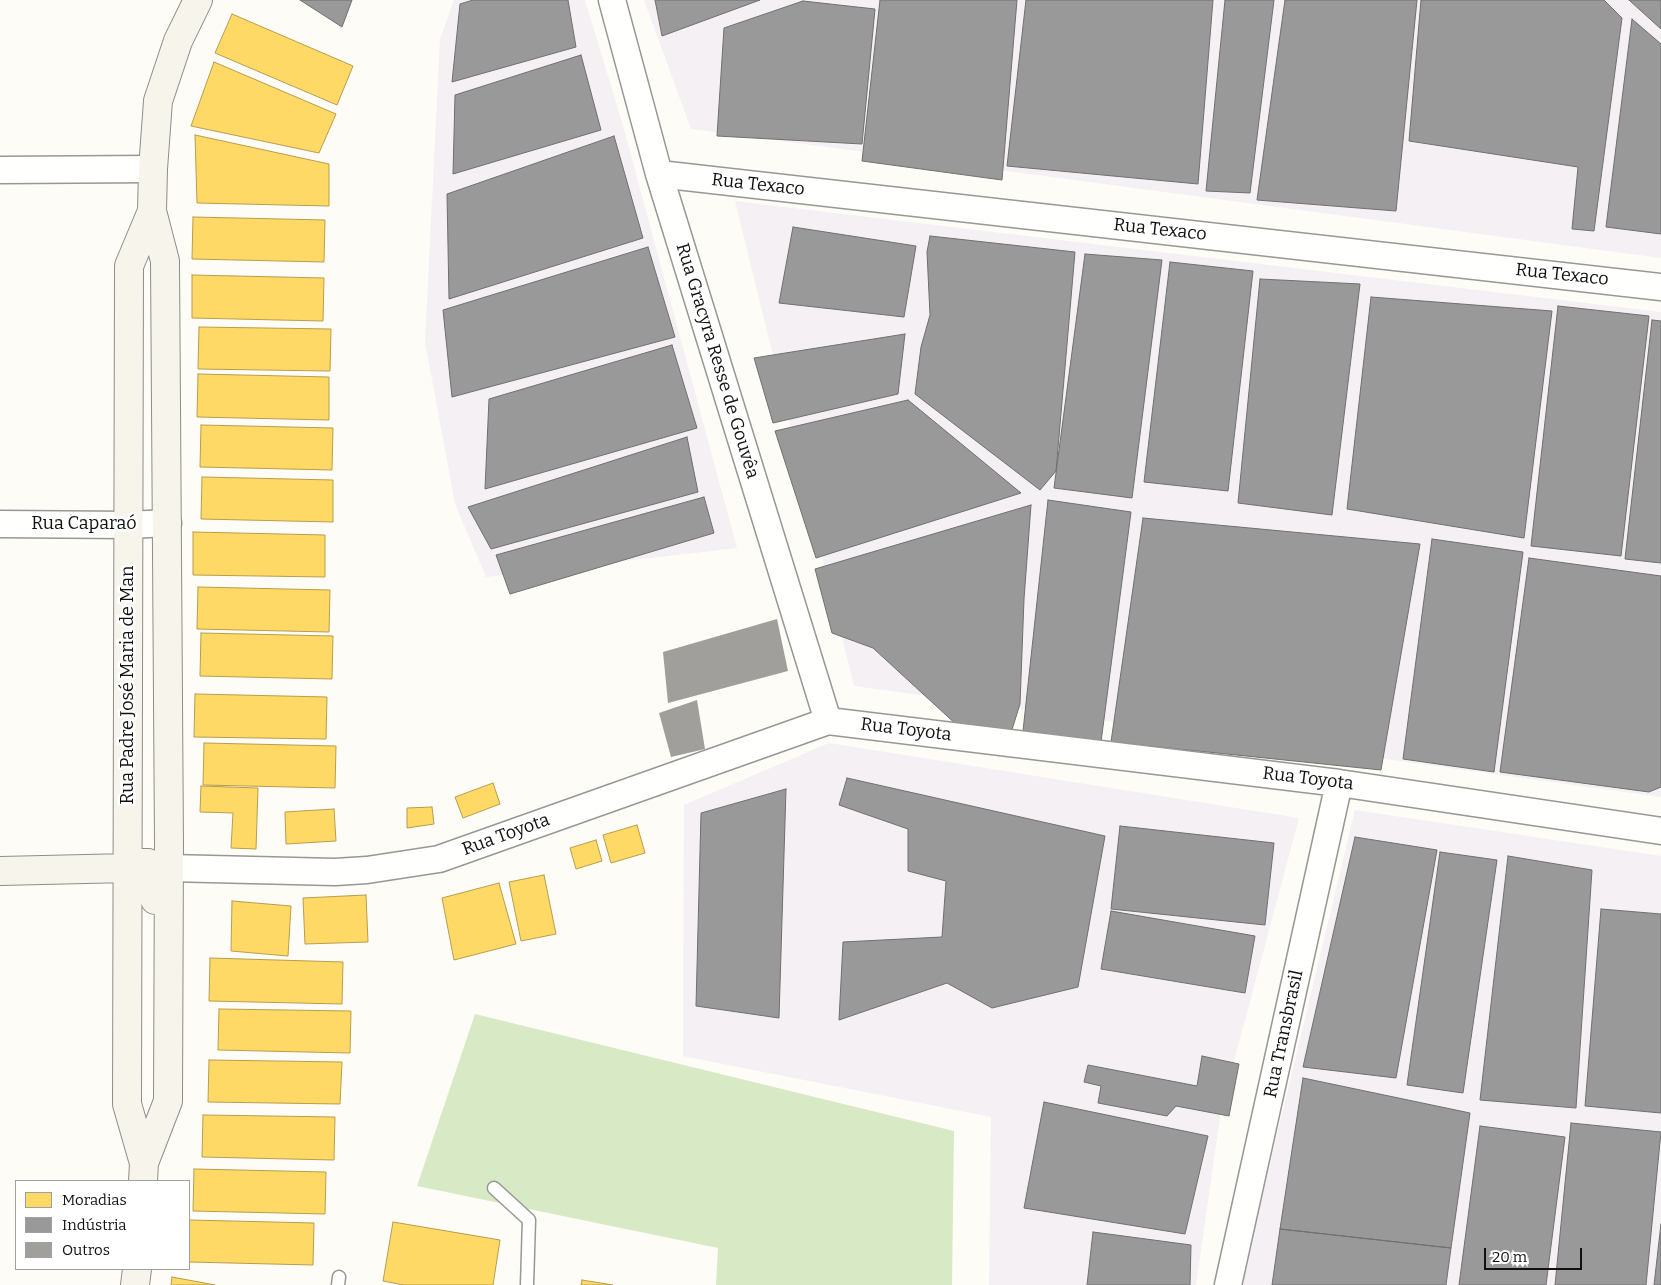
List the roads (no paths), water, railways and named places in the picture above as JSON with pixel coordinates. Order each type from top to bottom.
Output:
[{"type":"street","name":"Rua Padre José Maria de Man","points":[[143,1172],[168,1101],[168,523],[165,261],[152,211],[153,169],[158,101],[178,41],[198,0]]},
{"type":"street","name":"Rua Gracyra Resse de Gouvêa","points":[[612,0],[659,174],[828,721]]},
{"type":"street","points":[[0,170],[153,169]]},
{"type":"street","name":"Rua Texaco","points":[[659,174],[1661,287]]},
{"type":"street","name":"Rua Padre José Maria de Man","points":[[143,1172],[127,1104],[129,266],[152,211]]},
{"type":"street","name":"Rua Caparaó","points":[[0,524],[129,525],[168,523]]},
{"type":"street","name":"Rua Toyota","points":[[169,868],[335,872],[367,870],[439,859],[828,721],[1339,783],[1661,831]]},
{"type":"street","name":"Rua Transbrasil","points":[[1228,1285],[1339,783]]},
{"type":"street","points":[[0,871],[128,868],[137,863],[148,863],[155,872],[155,1085],[162,1116]]},
{"type":"street","points":[[135,1285],[136,1270]]},
{"type":"lane","points":[[494,1188],[530,1220],[527,1285]]}]
